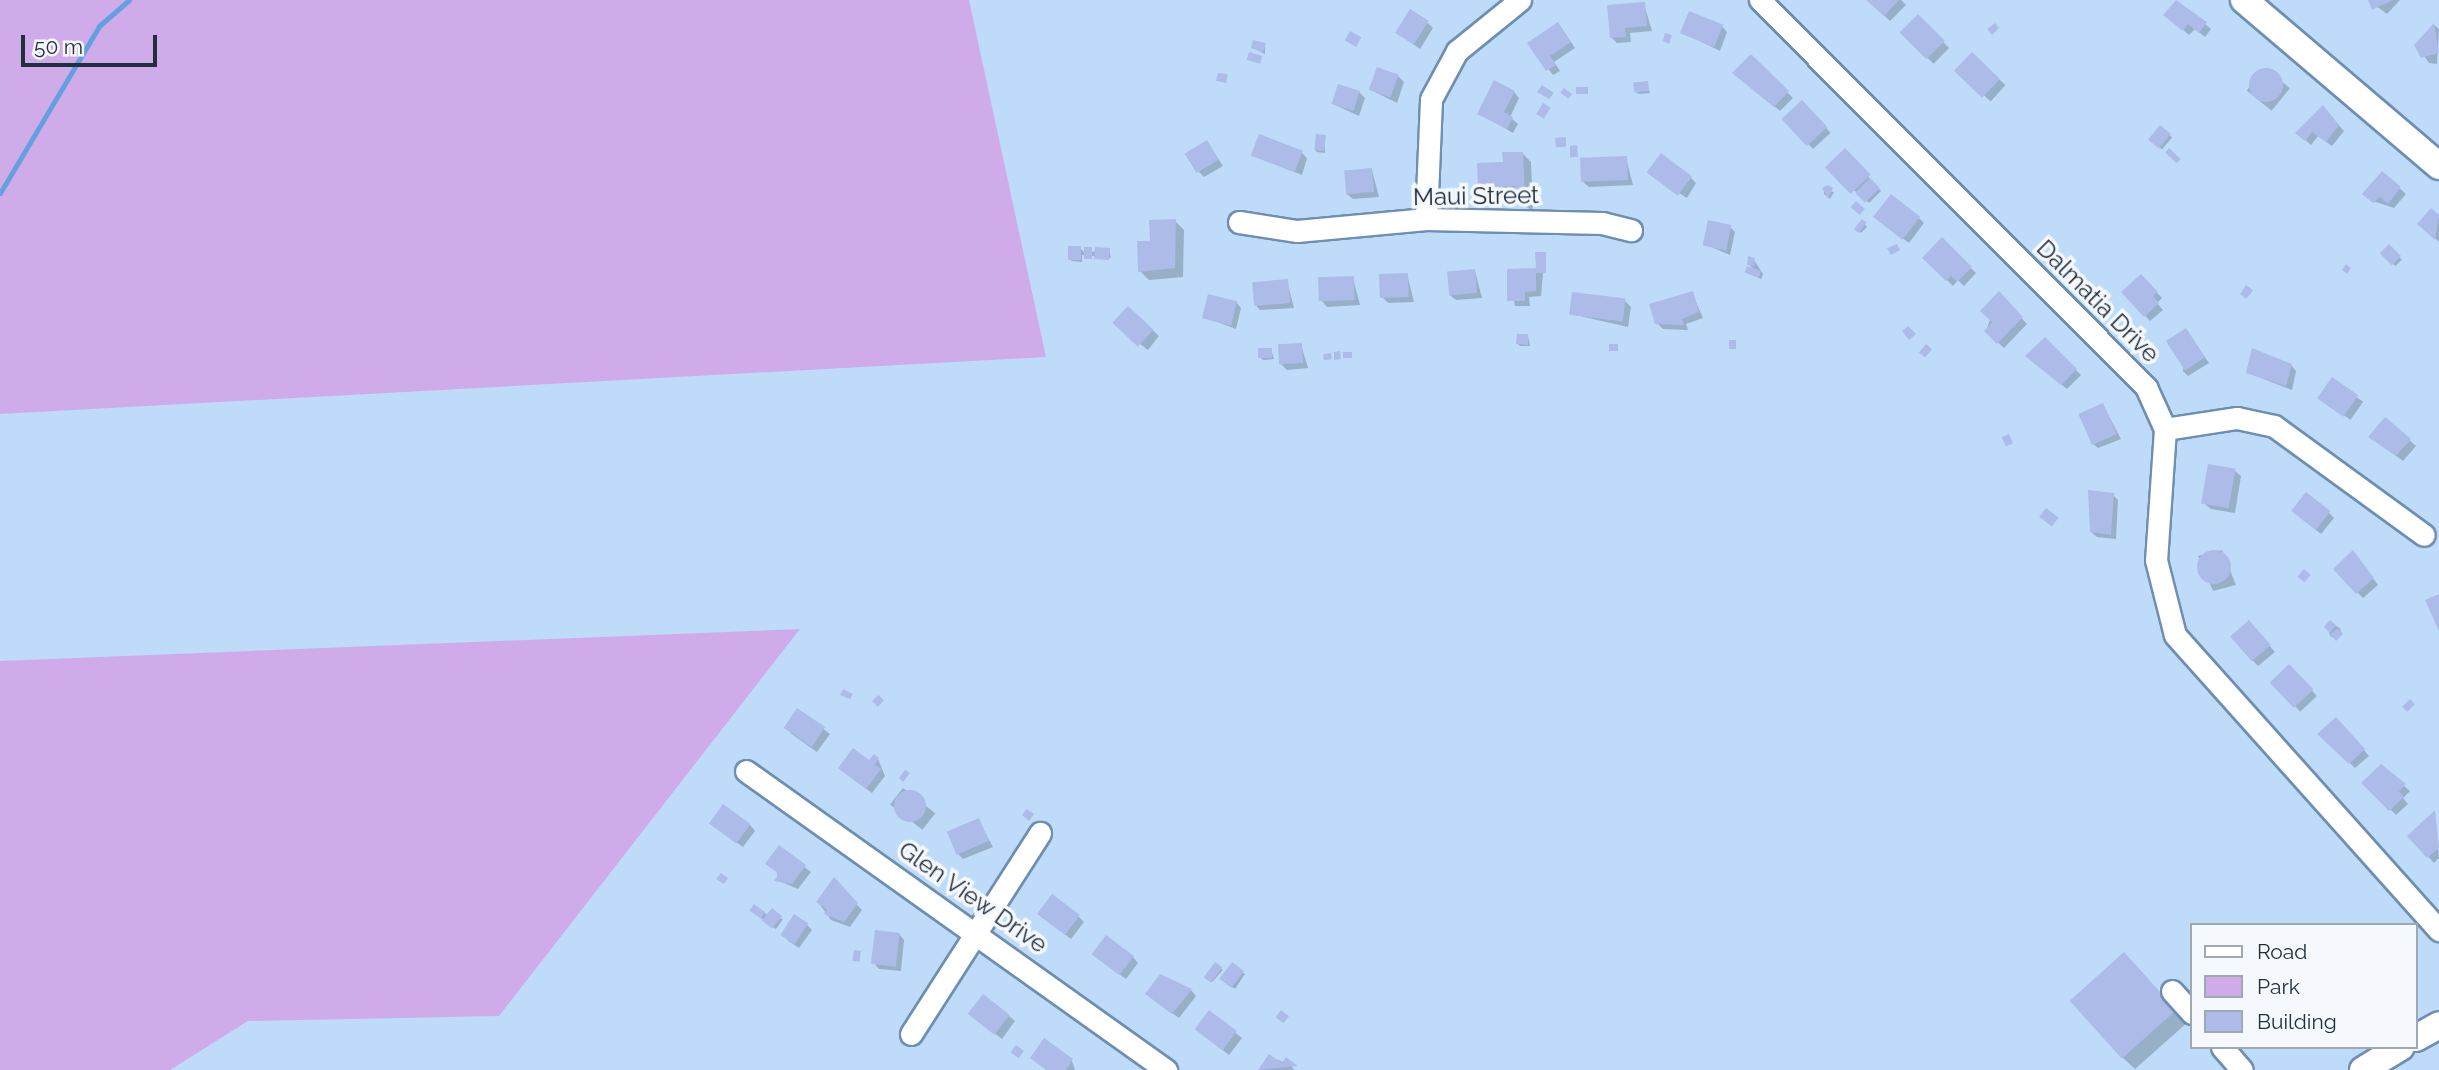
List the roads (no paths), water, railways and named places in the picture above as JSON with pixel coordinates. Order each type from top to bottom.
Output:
[{"type":"main road","points":[[2244,0],[2439,166]]},
{"type":"main road","points":[[2418,1037],[2439,1025]]},
{"type":"main road","points":[[2363,1070],[2398,1049]]},
{"type":"street","points":[[1426,219],[1431,99],[1457,51],[1520,0]]},
{"type":"street","name":"Dalmatia Drive","points":[[1760,0],[2104,338],[2146,387],[2165,429],[2156,560],[2175,635],[2439,930]]},
{"type":"street","name":"Maui Street","points":[[1239,222],[1328,231],[1426,219],[1602,223],[1631,230]]},
{"type":"street","points":[[2165,429],[2237,418],[2274,426],[2424,535]]},
{"type":"street","name":"Glen View Drive","points":[[746,771],[980,932],[1166,1070]]},
{"type":"street","points":[[911,1034],[980,932],[1040,833]]},
{"type":"street","points":[[2172,990],[2190,1011]]},
{"type":"street","points":[[2224,1049],[2242,1070]]},
{"type":"waterway","points":[[0,193],[99,26],[129,0]]}]
